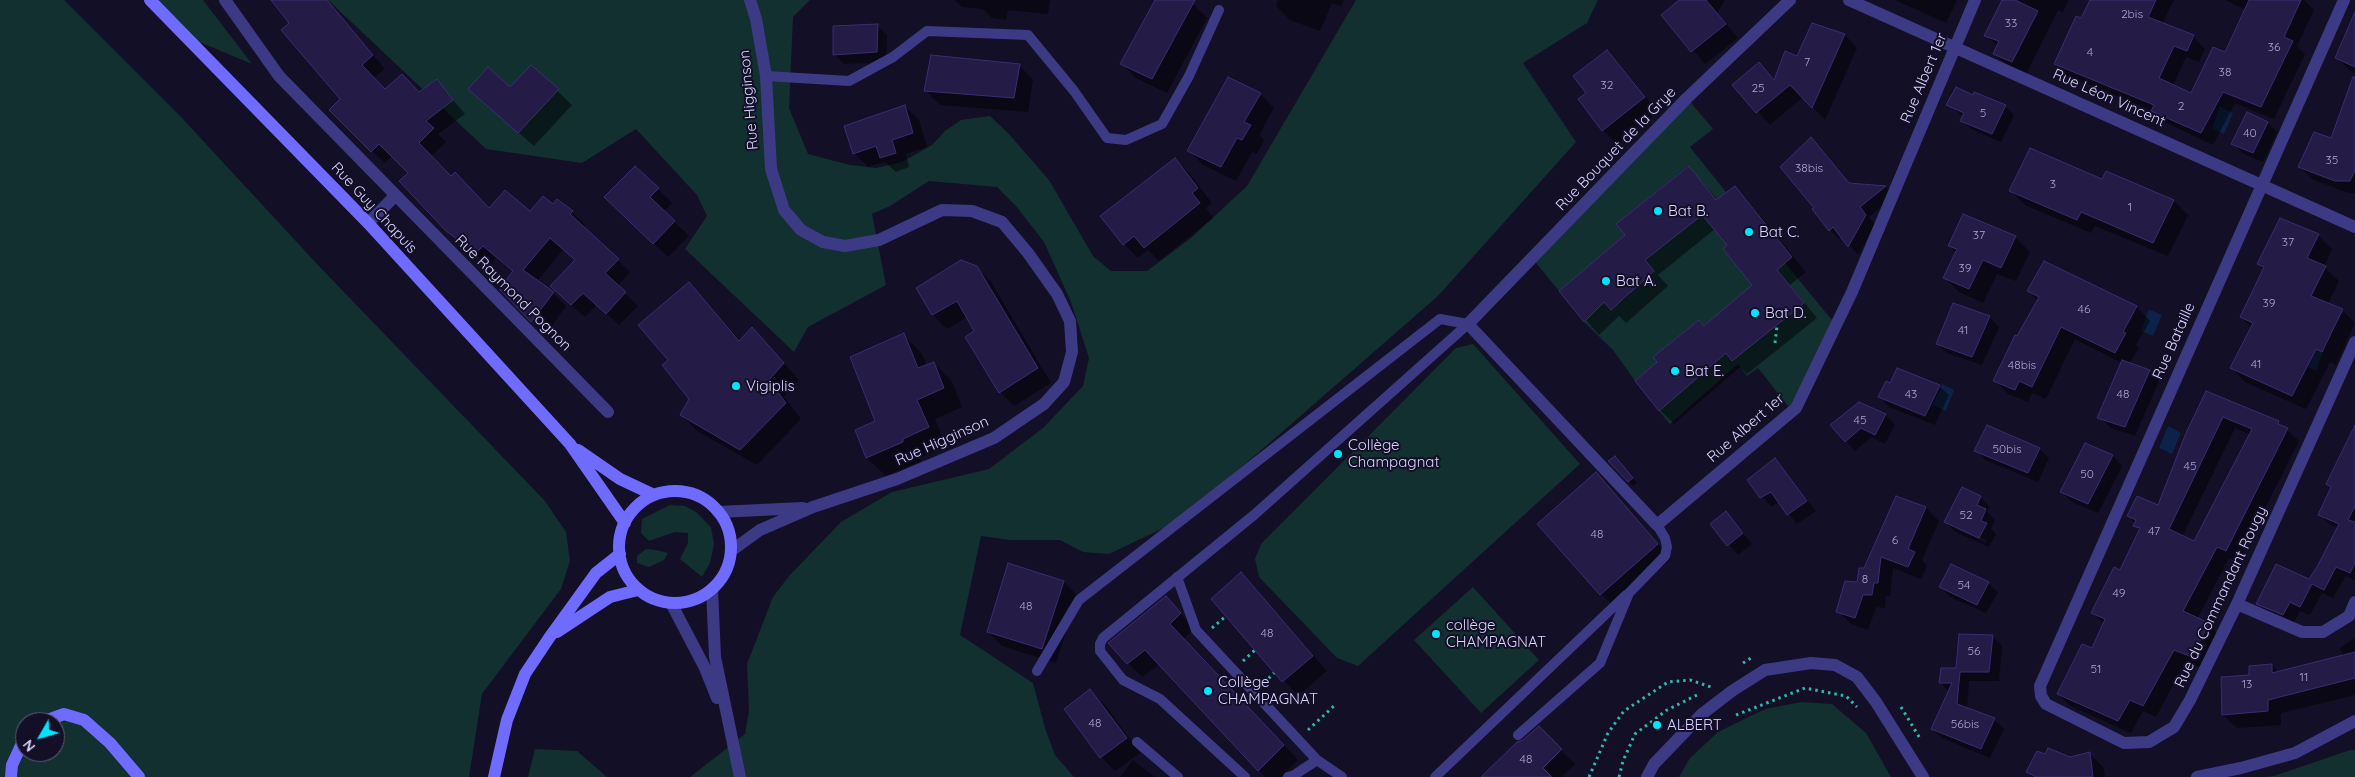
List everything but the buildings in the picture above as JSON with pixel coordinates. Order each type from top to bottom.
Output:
[{"type":"main road","name":"Rue Guy Chapuis","points":[[150,0],[368,223],[570,444],[624,523]]},
{"type":"main road","name":"Rue Guy Chapuis","points":[[570,444],[620,479],[654,495]]},
{"type":"main road","points":[[671,492],[689,493],[705,500],[718,512],[726,524],[730,537],[731,551],[728,565],[722,578],[712,589],[700,598],[686,602],[671,603],[654,599],[638,590],[629,579],[623,567],[620,554],[620,538],[624,523],[642,502],[654,495],[671,492]]},
{"type":"main road","points":[[494,777],[506,720],[526,674],[549,638],[596,573],[620,554]]},
{"type":"main road","points":[[549,638],[610,597],[638,590]]},
{"type":"main road","points":[[65,714],[84,720],[110,742],[139,777]]},
{"type":"main road","points":[[11,777],[12,765],[15,759]]},
{"type":"street","name":"Rue Raymond Pognon","points":[[225,0],[279,76],[608,412]]},
{"type":"street","name":"Rue Higginson","points":[[731,551],[760,530],[813,507],[898,479],[994,438],[1044,404],[1064,382],[1072,352],[1070,321],[1057,294],[1002,222],[972,211],[942,210],[879,240],[845,246],[823,242],[802,230],[784,210],[771,169],[766,76],[756,19],[750,0]]},
{"type":"street","name":"Rue Bouquet de la Grye","points":[[1468,324],[1687,98],[1790,0]]},
{"type":"street","name":"Rue Léon Vincent","points":[[1850,0],[2355,227]]},
{"type":"street","name":"Rue Albert 1er","points":[[1657,526],[1796,408],[1852,292],[1975,0]]},
{"type":"street","name":"Rue Bataille","points":[[2041,696],[2040,686],[2344,0]]},
{"type":"street","points":[[368,223],[395,196]]},
{"type":"street","points":[[1468,324],[1657,526]]},
{"type":"street","name":"Rue du Commandant Rougy","points":[[2041,696],[2046,704],[2124,743],[2149,742],[2174,727],[2190,700],[2237,604],[2355,342]]},
{"type":"street","name":"Rue Higginson","points":[[718,512],[813,507]]},
{"type":"street","points":[[712,589],[715,657],[728,727],[740,777]]},
{"type":"street","points":[[2237,604],[2302,632],[2323,632],[2348,616],[2355,602]]},
{"type":"street","points":[[671,603],[705,668],[728,727]]},
{"type":"street","points":[[1647,777],[1654,764],[1702,714],[1732,690],[1765,670],[1811,664],[1835,665],[1857,677],[1876,702],[1924,777]]},
{"type":"street","points":[[2197,777],[2241,768],[2295,753],[2354,722]]},
{"type":"street","points":[[1894,732],[1914,777]]},
{"type":"lane","points":[[766,76],[849,81],[893,57],[927,31],[1028,35],[1074,91],[1106,138],[1126,140],[1162,124],[1190,76],[1219,10]]},
{"type":"lane","points":[[1038,671],[1079,600],[1440,318],[1468,324]]},
{"type":"lane","points":[[1245,777],[1160,699],[1123,680],[1100,651],[1102,638],[1254,515],[1468,324]]},
{"type":"lane","points":[[1435,777],[1666,556],[1665,538],[1657,526]]},
{"type":"lane","points":[[1177,577],[1196,630],[1317,760],[1342,777]]},
{"type":"lane","points":[[1518,734],[1600,663],[1629,593]]},
{"type":"lane","points":[[1137,742],[1178,777]]},
{"type":"lane","points":[[1291,777],[1317,760]]},
{"type":"path","points":[[1775,343],[1777,326]]},
{"type":"path","points":[[1735,669],[1750,656],[1759,655]]},
{"type":"path","points":[[1589,777],[1608,733],[1624,711],[1668,682],[1690,680],[1712,687],[1667,710],[1635,734],[1623,761],[1619,777]]},
{"type":"path","points":[[1736,715],[1805,688],[1846,696],[1859,709]]},
{"type":"path","points":[[1896,699],[1918,731],[1924,746]]},
{"type":"path","points":[[1298,739],[1336,704]]},
{"type":"green space","points":[[0,0],[64,0],[182,118],[317,264],[545,501],[566,532],[570,561],[561,589],[482,694],[469,777],[0,777]]},
{"type":"green space","points":[[150,0],[203,0],[252,64],[185,36]]},
{"type":"green space","points":[[328,0],[810,0],[793,17],[789,108],[808,154],[850,165],[876,168],[902,162],[932,145],[945,131],[961,120],[990,116],[1008,133],[1049,180],[1093,256],[1111,271],[1147,271],[1191,238],[1247,186],[1356,0],[1598,0],[1587,23],[1523,63],[1576,142],[1438,296],[1258,453],[1176,522],[1109,554],[1083,552],[1060,540],[1010,540],[981,536],[960,635],[1033,683],[1045,728],[1055,755],[1074,777],[690,777],[745,734],[749,711],[747,664],[773,597],[789,576],[841,522],[892,492],[989,469],[1043,428],[1083,386],[1089,358],[1071,302],[1044,242],[1016,206],[997,187],[929,181],[890,206],[872,214],[886,285],[808,327],[794,352],[685,249],[707,216],[697,195],[636,129],[582,163],[486,149]]},
{"type":"green space","points":[[1687,98],[1713,129],[1690,147],[1726,192],[1716,200],[1688,166],[1616,224],[1625,235],[1559,291],[1532,258]]},
{"type":"green space","points":[[1700,213],[1718,234],[1724,229],[1733,241],[1723,249],[1735,264],[1744,257],[1763,281],[1704,326],[1699,320],[1653,357],[1657,362],[1635,381],[1613,350],[1584,322],[1604,302],[1611,310],[1631,294],[1629,291],[1654,272],[1645,260]]},
{"type":"green space","points":[[1785,263],[1836,325],[1792,411],[1758,368],[1747,376],[1738,364],[1670,424],[1659,411],[1726,353],[1732,360],[1804,303],[1777,269]]},
{"type":"green space","points":[[1473,344],[1580,464],[1358,666],[1337,658],[1259,577],[1255,559],[1261,544],[1456,348]]},
{"type":"green space","points":[[670,505],[685,506],[696,512],[711,527],[714,544],[710,563],[702,577],[680,559],[688,543],[688,533],[675,532],[649,541],[641,533],[642,519]]},
{"type":"green space","points":[[646,549],[668,553],[664,560],[649,567],[637,563],[637,556]]},
{"type":"green space","points":[[1473,587],[1539,660],[1481,713],[1414,640]]},
{"type":"green space","points":[[1801,702],[1832,704],[1866,733],[1891,777],[1679,777],[1690,758],[1718,732],[1765,709]]},
{"type":"green space","points":[[535,749],[577,751],[607,777],[528,777]]},
{"type":"green space","points":[[2350,750],[2355,750],[2355,777],[2264,777],[2274,776]]},
{"type":"water","points":[[2220,106],[2233,113],[2224,134],[2212,128]]},
{"type":"water","points":[[2149,309],[2162,315],[2153,336],[2141,331]]},
{"type":"water","points":[[2312,344],[2324,350],[2316,371],[2303,365]]},
{"type":"water","points":[[1942,384],[1954,390],[1946,411],[1933,405]]},
{"type":"water","points":[[2168,426],[2181,433],[2172,454],[2159,448]]},
{"type":"place","name":"Bat B.","points":[[1658,211]]},
{"type":"place","name":"Bat C.","points":[[1749,232]]},
{"type":"place","name":"Bat A.","points":[[1606,281]]},
{"type":"place","name":"Bat D.","points":[[1755,313]]},
{"type":"place","name":"Bat E.","points":[[1675,371]]},
{"type":"place","name":"Vigiplis","points":[[736,386]]},
{"type":"place","name":"Collège Champagnat","points":[[1338,454]]},
{"type":"place","name":"collège CHAMPAGNAT","points":[[1436,634]]},
{"type":"place","name":"Collège CHAMPAGNAT","points":[[1208,691]]},
{"type":"place","name":"ALBERT","points":[[1657,725]]}]
